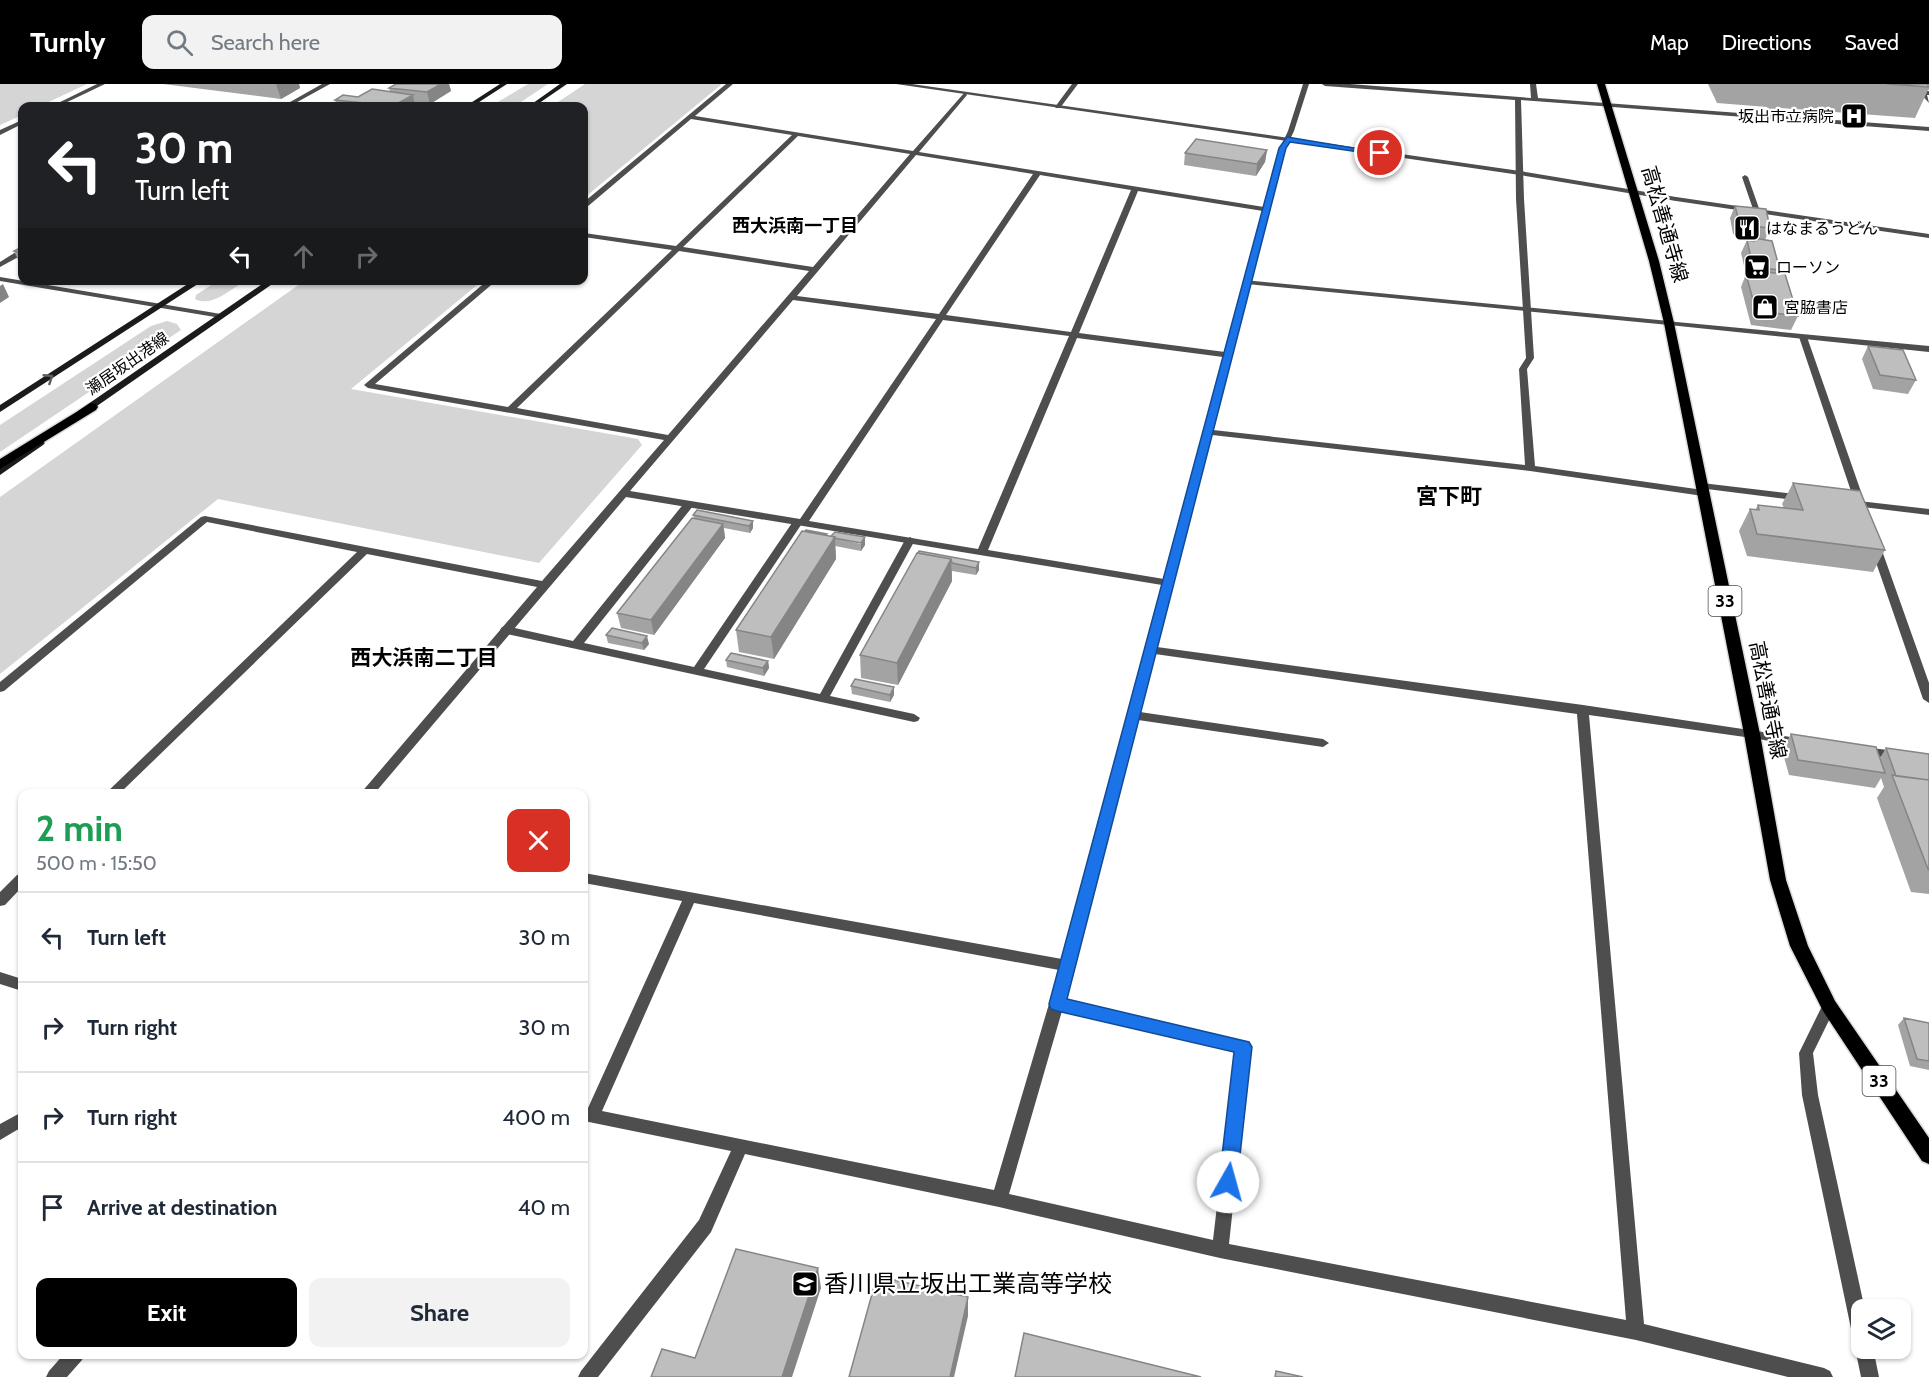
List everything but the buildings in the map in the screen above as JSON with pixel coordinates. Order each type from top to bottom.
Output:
[{"type":"highway","points":[[0,463],[91,407]]},
{"type":"main road","points":[[475,102],[504,84]]},
{"type":"main road","points":[[538,102],[564,84]]},
{"type":"main road","name":"高松善通寺線","points":[[1601,84],[1654,261],[1669,322],[1752,734],[1778,880],[1798,946],[1829,1006],[1929,1155]]},
{"type":"main road","name":"瀬居坂出港線","points":[[0,409],[192,285]]},
{"type":"main road","name":"瀬居坂出港線","points":[[0,472],[267,285]]},
{"type":"street","points":[[64,102],[102,84]]},
{"type":"street","points":[[293,102],[327,84]]},
{"type":"street","points":[[588,202],[730,84]]},
{"type":"street","points":[[899,84],[1520,173],[1758,212],[1929,236]]},
{"type":"street","points":[[1058,106],[1074,84]]},
{"type":"street","points":[[999,1199],[1057,1004],[1282,148],[1287,140],[1306,84]]},
{"type":"street","points":[[1325,84],[1929,129]]},
{"type":"street","points":[[1533,84],[1535,101]]},
{"type":"street","points":[[1929,93],[1922,92],[1929,101]]},
{"type":"street","points":[[370,789],[965,93]]},
{"type":"street","points":[[1518,100],[1530,358],[1523,369],[1530,468]]},
{"type":"street","points":[[690,117],[1267,210]]},
{"type":"street","points":[[0,133],[18,124]]},
{"type":"street","points":[[510,410],[796,135]]},
{"type":"street","points":[[697,671],[1037,174]]},
{"type":"street","points":[[1745,177],[1758,212]]},
{"type":"street","points":[[982,552],[1135,189]]},
{"type":"street","points":[[588,236],[814,269]]},
{"type":"street","points":[[0,264],[18,254]]},
{"type":"street","points":[[0,279],[18,282]]},
{"type":"street","points":[[1247,282],[1929,349]]},
{"type":"street","points":[[36,285],[221,316]]},
{"type":"street","points":[[487,285],[368,385],[670,438]]},
{"type":"street","points":[[790,297],[1227,355]]},
{"type":"street","points":[[1803,337],[1864,515]]},
{"type":"street","points":[[1207,432],[1703,490],[1814,499]]},
{"type":"street","points":[[622,493],[1168,583]]},
{"type":"street","points":[[1837,502],[1929,512]]},
{"type":"street","points":[[576,645],[689,504]]},
{"type":"street","points":[[0,688],[205,519],[544,585]]},
{"type":"street","points":[[1872,537],[1929,699]]},
{"type":"street","points":[[823,698],[910,540]]},
{"type":"street","points":[[116,789],[365,550]]},
{"type":"street","points":[[507,630],[914,718]]},
{"type":"street","points":[[1151,650],[1583,709],[1818,745]]},
{"type":"street","points":[[1583,709],[1636,1331]]},
{"type":"street","points":[[1133,715],[1323,743]]},
{"type":"street","points":[[1852,749],[1929,759]]},
{"type":"street","points":[[588,879],[1066,966]]},
{"type":"street","points":[[0,901],[18,883]]},
{"type":"street","points":[[690,898],[588,1115],[999,1199],[1220,1250],[1636,1331],[1824,1377]]},
{"type":"street","points":[[0,978],[18,983]]},
{"type":"street","points":[[1057,1004],[1243,1047],[1220,1250]]},
{"type":"street","points":[[1829,1006],[1806,1053],[1810,1095],[1854,1299]]},
{"type":"street","points":[[0,1133],[18,1122]]},
{"type":"street","points":[[587,1377],[705,1226],[741,1146]]},
{"type":"street","points":[[55,1377],[71,1359]]},
{"type":"street","points":[[1866,1359],[1870,1377]]},
{"type":"shaded area","points":[[0,84],[87,84],[49,102],[18,102],[18,117],[0,125]]},
{"type":"shaded area","points":[[528,84],[548,84],[521,102],[498,102]]},
{"type":"shaded area","points":[[585,84],[722,84],[588,195],[588,102],[558,102]]},
{"type":"shaded area","points":[[211,285],[239,285],[208,301],[195,299],[196,295]]},
{"type":"shaded area","points":[[298,285],[477,285],[351,389],[638,439],[642,445],[539,563],[218,499],[0,674],[0,497]]},
{"type":"shaded area","points":[[167,321],[177,324],[181,330],[0,452],[0,425],[151,326]]},
{"type":"place","name":"坂出市立病院","points":[[1854,116]]},
{"type":"place","name":"はなまるうどん","points":[[1747,228]]},
{"type":"place","name":"ローソン","points":[[1757,267]]},
{"type":"place","name":"宮脇書店","points":[[1765,307]]},
{"type":"place","name":"香川県立坂出工業高等学校","points":[[805,1284]]},
{"type":"district","name":"西大浜南一丁目","points":[[795,226]]},
{"type":"district","name":"宮下町","points":[[1449,496]]},
{"type":"district","name":"西大浜南二丁目","points":[[424,658]]},
{"type":"route","points":[[1228,1182],[1243,1047],[1057,1004],[1282,148],[1287,140],[1380,153]]}]
